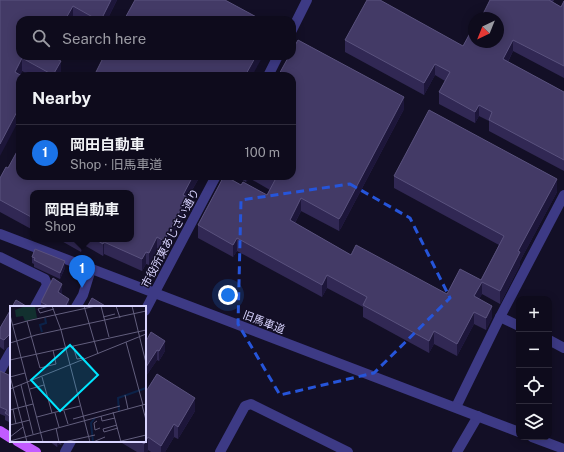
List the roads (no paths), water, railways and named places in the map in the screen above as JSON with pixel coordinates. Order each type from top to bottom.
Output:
[{"type":"main road","points":[[0,431],[10,437]]},
{"type":"main road","points":[[19,442],[36,452]]},
{"type":"street","points":[[296,22],[307,0]]},
{"type":"street","points":[[270,72],[276,60]]},
{"type":"street","name":"市役所東あじさい通り","points":[[146,309],[214,180]]},
{"type":"street","points":[[456,407],[500,317],[564,195]]},
{"type":"street","name":"旧馬車道","points":[[0,234],[516,431]]},
{"type":"street","points":[[0,257],[45,279],[47,285],[36,306]]},
{"type":"street","points":[[77,306],[83,295],[91,269]]},
{"type":"street","points":[[500,317],[516,325]]},
{"type":"street","points":[[552,342],[564,348]]},
{"type":"street","points":[[0,371],[10,353]]},
{"type":"street","points":[[220,452],[245,406],[250,404],[348,452]]},
{"type":"street","points":[[457,452],[478,416]]},
{"type":"street","points":[[540,440],[564,449]]},
{"type":"street","points":[[65,452],[70,442]]},
{"type":"place","name":"岡田自動車","points":[[82,288]]}]
